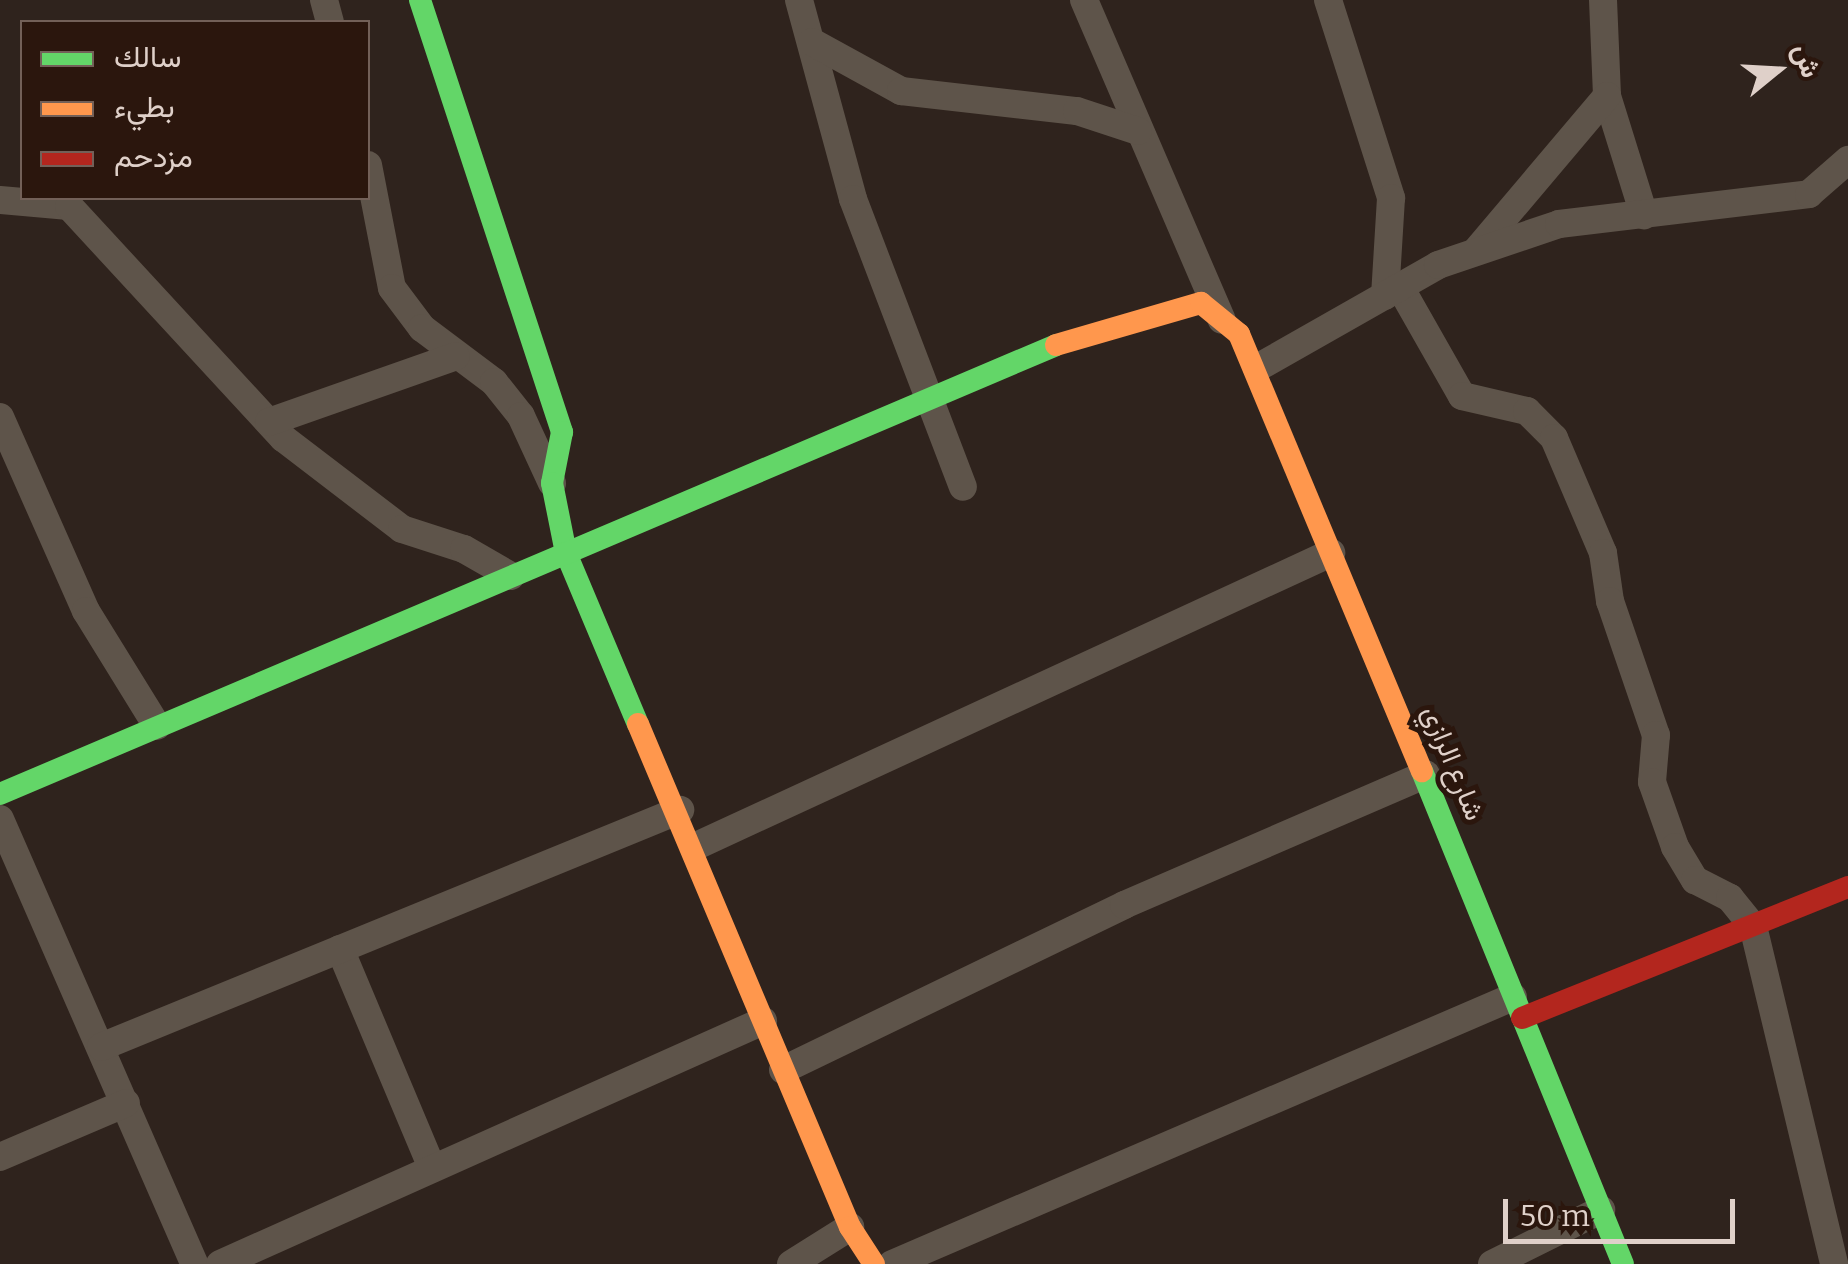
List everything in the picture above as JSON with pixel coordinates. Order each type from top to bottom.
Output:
[{"type":"street","points":[[420,0],[562,432],[552,483]]},
{"type":"street","points":[[799,0],[852,199],[963,487]]},
{"type":"street","points":[[1084,0],[1223,321]]},
{"type":"street","points":[[1328,0],[1390,198],[1392,291],[1462,396],[1527,412],[1554,438],[1603,553],[1610,600],[1656,735],[1652,782],[1676,847],[1695,880],[1730,898],[1754,926],[1834,1264]]},
{"type":"street","points":[[1603,0],[1606,96],[1644,215]]},
{"type":"street","points":[[812,42],[901,91],[1077,111],[1138,131]]},
{"type":"street","points":[[1475,252],[1606,96]]},
{"type":"street","points":[[1257,368],[1392,291],[1475,252],[1559,224],[1809,194],[1848,160]]},
{"type":"street","points":[[370,175],[392,288],[456,356],[494,382],[521,416],[552,483],[566,553],[680,810],[783,1070],[850,1226],[874,1264]]},
{"type":"street","points":[[0,200],[70,206],[270,422],[402,529],[464,549],[511,576]]},
{"type":"street","name":"شارع الرازي","points":[[926,395],[1115,322],[1200,302],[1223,321],[1257,368],[1623,1264]]},
{"type":"street","points":[[270,422],[456,356]]},
{"type":"street","points":[[0,794],[926,395]]},
{"type":"street","points":[[0,417],[86,611],[157,726]]},
{"type":"street","points":[[694,847],[1330,554]]},
{"type":"street","points":[[783,1070],[1124,905],[1426,774]]},
{"type":"street","points":[[101,1047],[680,810]]},
{"type":"street","points":[[0,818],[194,1264]]},
{"type":"street","points":[[892,1264],[1518,1007],[1754,926],[1848,887]]},
{"type":"street","points":[[340,949],[432,1168]]},
{"type":"street","points":[[220,1264],[763,1021]]},
{"type":"street","points":[[0,1157],[126,1104]]},
{"type":"street","points":[[1492,1264],[1601,1210]]},
{"type":"street","points":[[791,1264],[850,1226]]},
{"type":"traffic: fast","points":[[420,0],[562,432],[552,483],[566,553],[638,724]]},
{"type":"traffic: fast","points":[[0,794],[1056,345]]},
{"type":"traffic: fast","points":[[1422,771],[1623,1264]]},
{"type":"traffic: slow","points":[[1056,345],[1201,303],[1239,334],[1422,771]]},
{"type":"traffic: slow","points":[[638,724],[850,1227],[874,1264]]},
{"type":"traffic: jam","points":[[1522,1018],[1848,887]]}]
